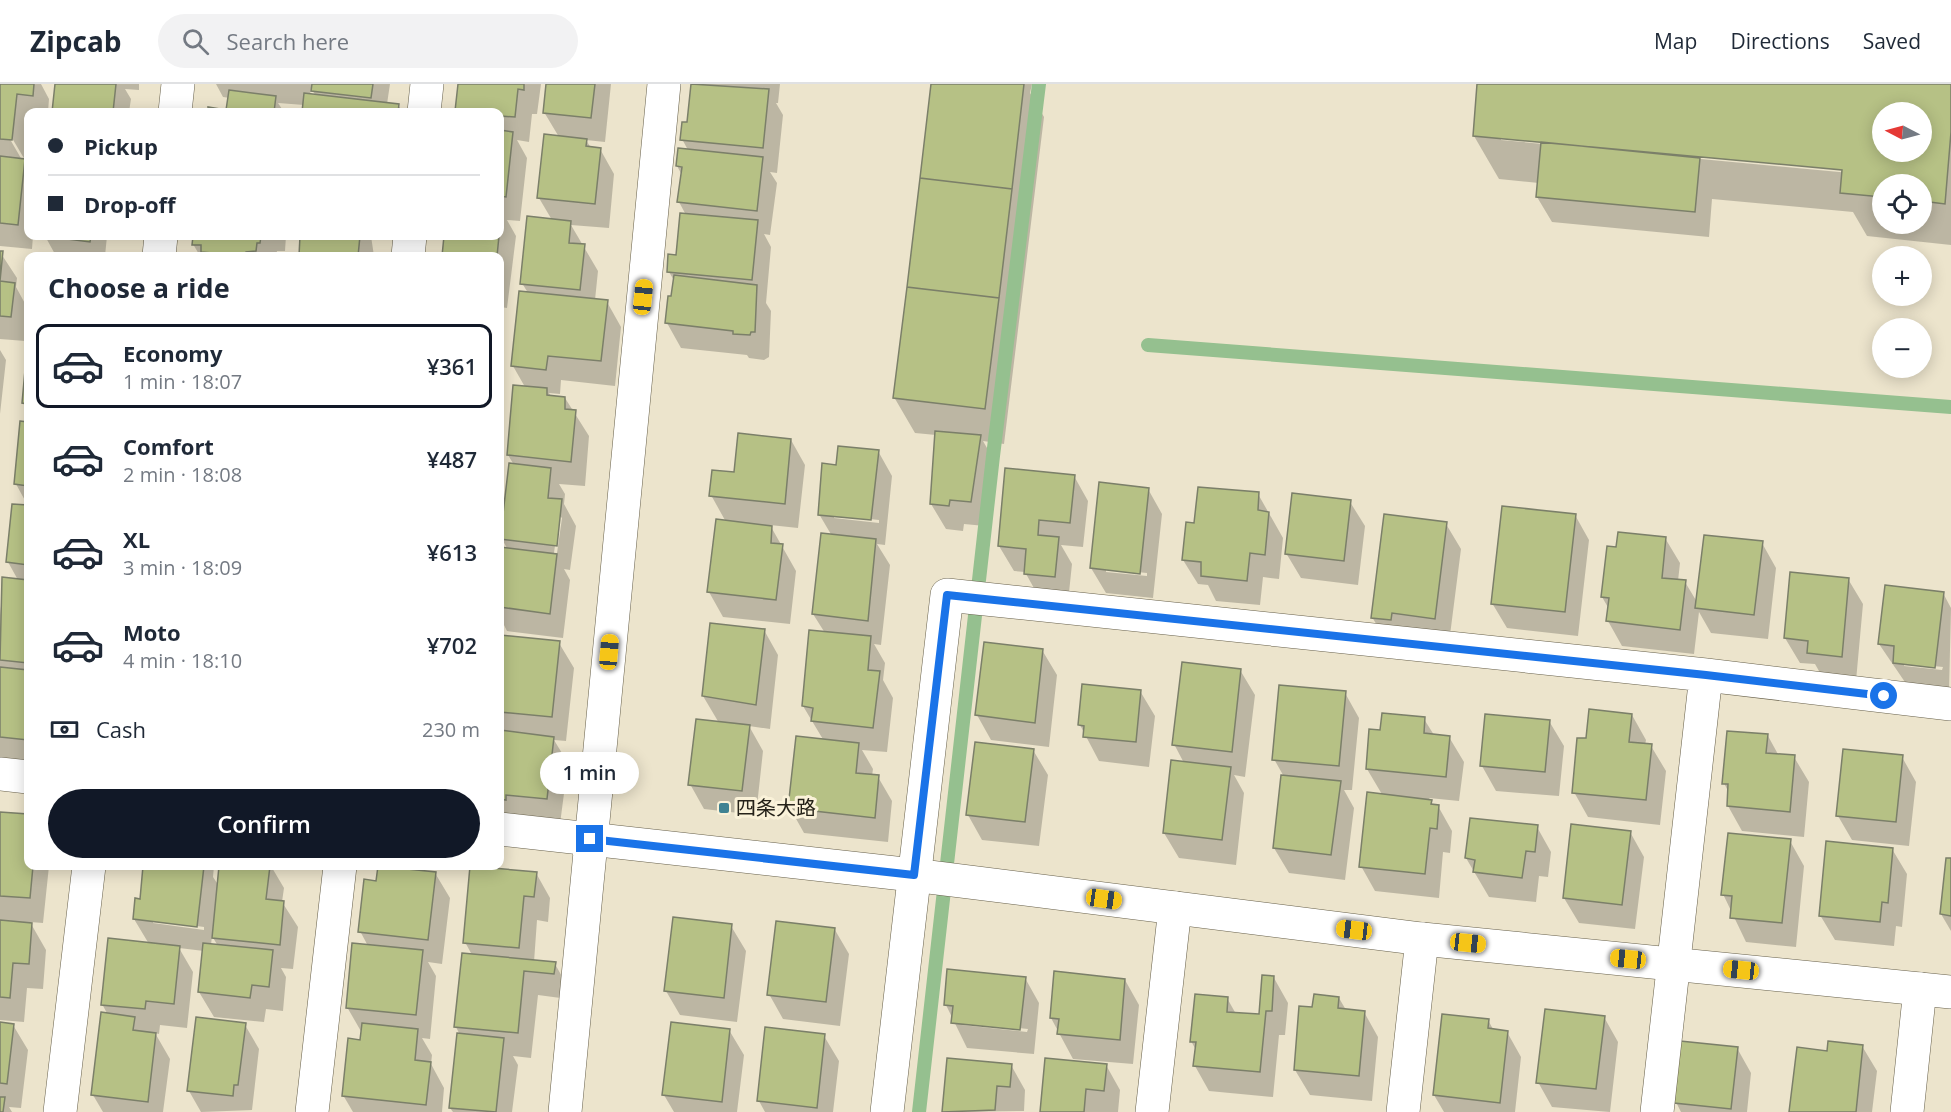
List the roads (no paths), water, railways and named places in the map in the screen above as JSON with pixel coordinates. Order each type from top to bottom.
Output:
[{"type":"street","points":[[175,108],[178,84]]},
{"type":"street","points":[[424,108],[427,84]]},
{"type":"street","points":[[565,1112],[664,84]]},
{"type":"street","points":[[887,1112],[947,595],[1706,675],[1951,704]]},
{"type":"street","points":[[1657,1112],[1706,675]]},
{"type":"street","points":[[0,774],[24,777]]},
{"type":"street","points":[[504,829],[914,875],[1422,939],[1936,991],[1907,1112]]},
{"type":"street","points":[[60,1112],[89,870]]},
{"type":"street","points":[[312,1112],[340,870]]},
{"type":"street","points":[[1152,1112],[1175,908]]},
{"type":"street","points":[[1403,1112],[1422,939]]},
{"type":"waterway","points":[[919,1112],[993,456],[1039,84]]},
{"type":"waterway","points":[[1148,345],[1951,407]]},
{"type":"place","name":"四条大路","points":[[724,808]]}]
